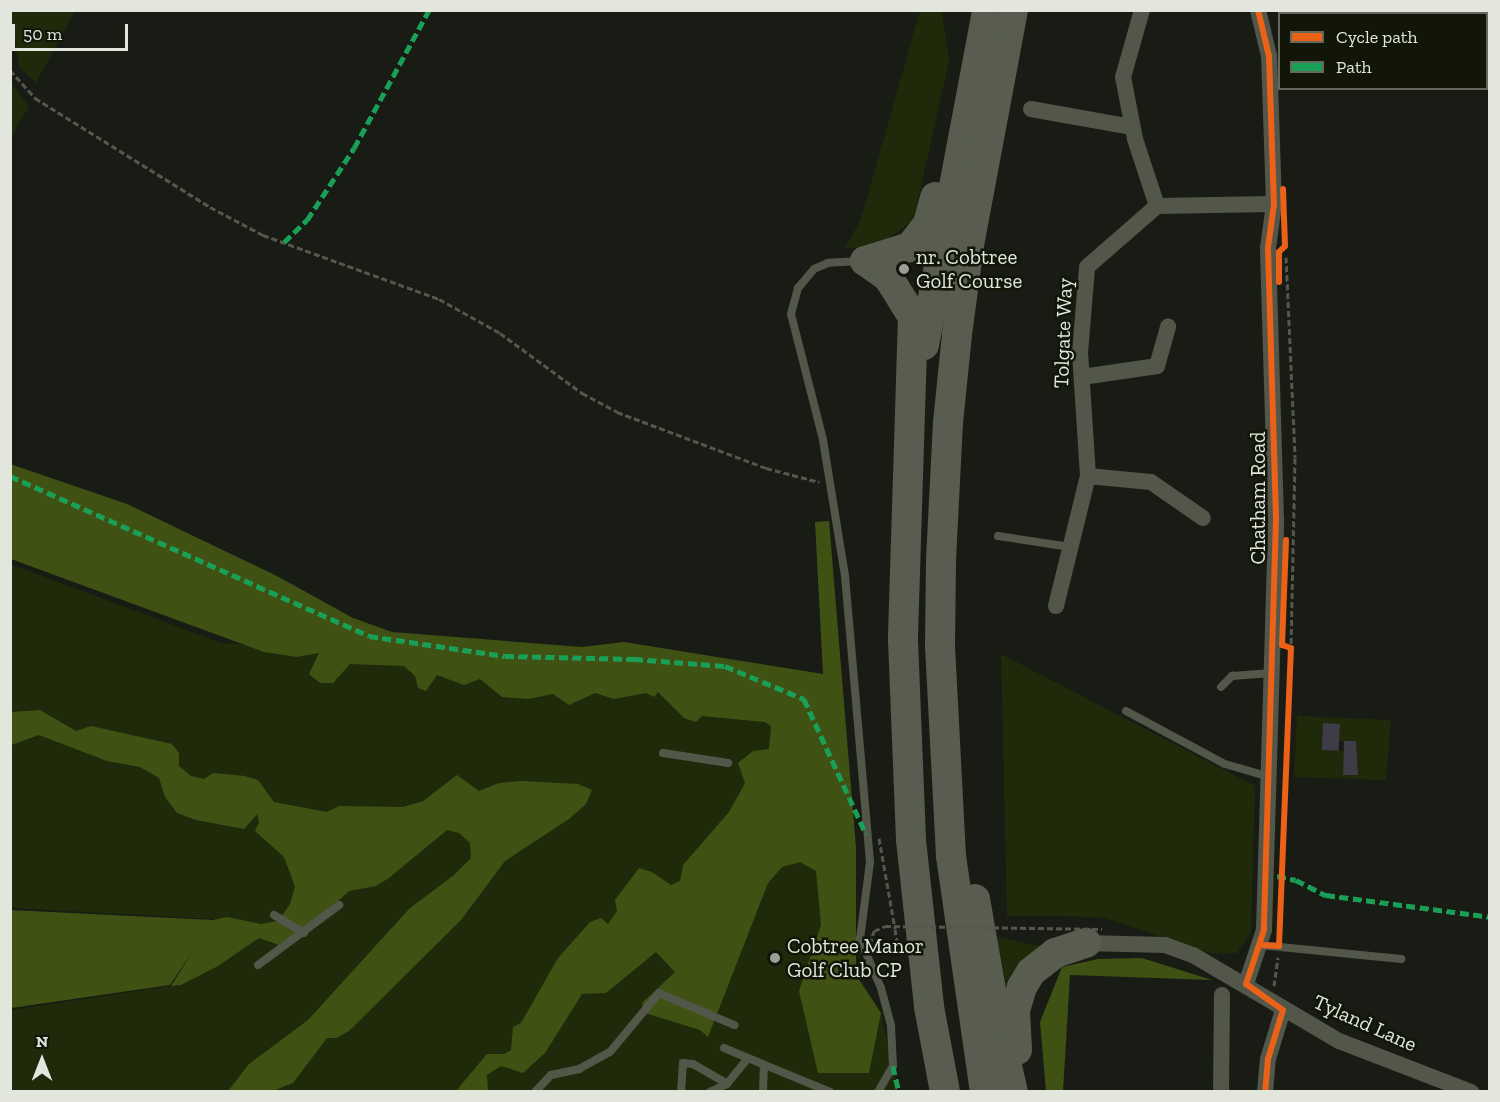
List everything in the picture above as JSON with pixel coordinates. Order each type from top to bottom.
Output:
[{"type":"highway","points":[[865,261],[910,247],[928,224],[952,114],[982,10]]},
{"type":"highway","points":[[909,461],[947,209],[987,10]]},
{"type":"highway","points":[[985,1092],[951,856],[942,701],[941,560],[948,423],[969,245],[1013,10]]},
{"type":"highway","points":[[865,261],[888,277],[913,317],[903,640],[911,840],[929,1007],[945,1092]]},
{"type":"highway","points":[[942,701],[996,1018],[1013,1092]]},
{"type":"highway","points":[[1025,1092],[1015,1039],[1016,1010],[1022,987],[1031,972],[1055,953],[1094,936]]},
{"type":"street","points":[[1142,10],[1124,77],[1132,127],[1157,206],[1274,204]]},
{"type":"street","name":"Chatham Road","points":[[1246,984],[1260,945],[1268,874],[1276,519],[1268,248],[1274,204],[1269,56],[1258,10]]},
{"type":"street","points":[[1032,109],[1132,127]]},
{"type":"street","name":"Tolgate Way","points":[[1056,606],[1088,476],[1082,377],[1087,267],[1157,206]]},
{"type":"street","points":[[1082,377],[1157,366],[1168,327]]},
{"type":"street","points":[[1088,476],[1151,483],[1203,518]]},
{"type":"street","name":"Tyland Lane","points":[[1094,936],[1165,945],[1218,967],[1283,1010],[1370,1055],[1471,1092]]},
{"type":"street","points":[[1221,1092],[1222,995]]},
{"type":"street","points":[[1265,1092],[1268,1059],[1283,1010]]},
{"type":"lane","points":[[865,261],[828,263],[814,269],[792,302],[793,331],[823,440],[845,576],[869,884],[860,939],[881,988],[891,1026],[893,1066],[878,1092]]},
{"type":"lane","points":[[998,536],[1070,547]]},
{"type":"lane","points":[[1221,687],[1232,676],[1273,673]]},
{"type":"lane","points":[[1126,711],[1225,764],[1270,777]]},
{"type":"lane","points":[[663,753],[728,763]]},
{"type":"lane","points":[[258,965],[339,905]]},
{"type":"lane","points":[[274,915],[304,933]]},
{"type":"lane","points":[[1260,945],[1401,959]]},
{"type":"lane","points":[[535,1092],[551,1075],[579,1069],[610,1052],[659,993],[734,1025]]},
{"type":"lane","points":[[724,1048],[830,1092]]},
{"type":"lane","points":[[710,1092],[727,1084],[748,1058]]},
{"type":"lane","points":[[681,1092],[679,1061],[693,1064],[727,1084]]},
{"type":"lane","points":[[763,1092],[764,1065]]},
{"type":"path","points":[[10,70],[35,98],[210,207],[263,235],[401,282],[450,304],[500,333],[582,393],[617,412],[766,468],[830,486]]},
{"type":"path","points":[[1285,246],[1279,252],[1285,452]]},
{"type":"path","points":[[1285,246],[1295,458],[1290,660]]},
{"type":"path","points":[[1286,462],[1282,645],[1291,648]]},
{"type":"path","points":[[866,834],[882,839],[896,929],[897,941],[892,951],[880,952],[870,944],[874,931],[885,926],[1094,936]]},
{"type":"green space","points":[[10,11],[75,11],[36,83],[19,66]]},
{"type":"green space","points":[[920,11],[942,11],[949,61],[914,219],[876,248],[845,248],[861,219]]},
{"type":"green space","points":[[10,81],[29,107],[11,137],[10,137]]},
{"type":"green space","points":[[10,464],[127,504],[277,576],[353,618],[392,632],[582,647],[624,642],[823,674],[815,522],[829,521],[856,848],[856,975],[881,1013],[869,1073],[818,1073],[799,991],[821,925],[816,871],[800,862],[782,867],[768,883],[708,1037],[700,1030],[645,1013],[642,1003],[675,972],[656,952],[606,993],[582,994],[545,1053],[523,1073],[501,1066],[487,1075],[488,1091],[456,1091],[487,1054],[504,1054],[511,1050],[513,1027],[521,1023],[558,958],[590,922],[601,918],[608,924],[617,911],[615,900],[639,868],[652,872],[671,885],[680,881],[683,865],[729,812],[745,783],[738,763],[753,751],[769,749],[771,726],[765,722],[702,716],[696,722],[684,718],[658,692],[654,697],[646,693],[614,699],[595,693],[569,705],[553,694],[528,699],[502,697],[480,679],[464,685],[437,675],[426,691],[418,688],[415,676],[404,666],[350,664],[333,683],[320,683],[309,674],[319,653],[297,657],[264,652],[11,559]]},
{"type":"green space","points":[[10,564],[221,643],[824,674],[847,961],[881,1013],[898,1091],[11,1091],[11,1010],[171,986],[215,919],[11,908]]},
{"type":"green space","points":[[1001,654],[1255,786],[1251,932],[1237,953],[1213,954],[1102,917],[1007,916]]},
{"type":"green space","points":[[40,710],[76,731],[91,726],[172,744],[179,753],[179,766],[191,776],[204,779],[213,773],[245,776],[258,780],[274,802],[327,812],[339,806],[403,807],[423,801],[457,775],[479,791],[499,783],[521,781],[578,784],[592,790],[586,804],[569,819],[505,861],[461,920],[349,1031],[337,1038],[327,1038],[293,1083],[272,1091],[228,1091],[249,1064],[308,1020],[410,908],[454,875],[471,858],[470,843],[459,833],[447,830],[389,878],[376,886],[349,891],[316,921],[279,945],[259,938],[218,966],[181,985],[171,986],[193,951],[170,985],[11,1008],[10,910],[213,920],[227,917],[261,924],[278,921],[290,904],[295,887],[284,857],[255,831],[259,822],[257,814],[244,829],[196,820],[177,813],[165,797],[159,778],[140,767],[107,761],[39,735],[11,745],[11,712]]},
{"type":"green space","points":[[1297,716],[1391,720],[1386,780],[1294,777]],"holes":[[[1323,723],[1340,724],[1339,741],[1356,742],[1358,775],[1343,774],[1344,751],[1321,750]]]},
{"type":"green space","points":[[997,937],[1049,948],[1011,1008]]},
{"type":"green space","points":[[1142,958],[1212,980],[1070,975],[1063,1091],[1046,1091],[1040,1022],[1062,967],[1098,959]]},
{"type":"building","points":[[1323,723],[1340,724],[1339,751],[1322,750]]},
{"type":"building","points":[[1344,741],[1356,741],[1358,775],[1343,775]]},
{"type":"marked path","points":[[284,242],[307,220],[354,148],[429,10]]},
{"type":"marked path","points":[[10,476],[369,636],[505,656],[634,659],[725,666],[804,699],[866,834]]},
{"type":"marked path","points":[[1277,876],[1296,880],[1326,895],[1490,917]]},
{"type":"marked path","points":[[893,1066],[899,1092]]},
{"type":"cycle path","points":[[1258,10],[1269,56],[1274,204],[1268,248],[1276,519],[1264,930],[1246,984],[1283,1010],[1268,1059],[1265,1092]]},
{"type":"cycle path","points":[[1279,282],[1279,252],[1285,246],[1283,189]]},
{"type":"cycle path","points":[[1260,945],[1279,946],[1291,648],[1282,645],[1286,540]]},
{"type":"place","name":"nr. Cobtree Golf Course","points":[[904,269]]},
{"type":"place","name":"Cobtree Manor Golf Club CP","points":[[775,958]]}]
